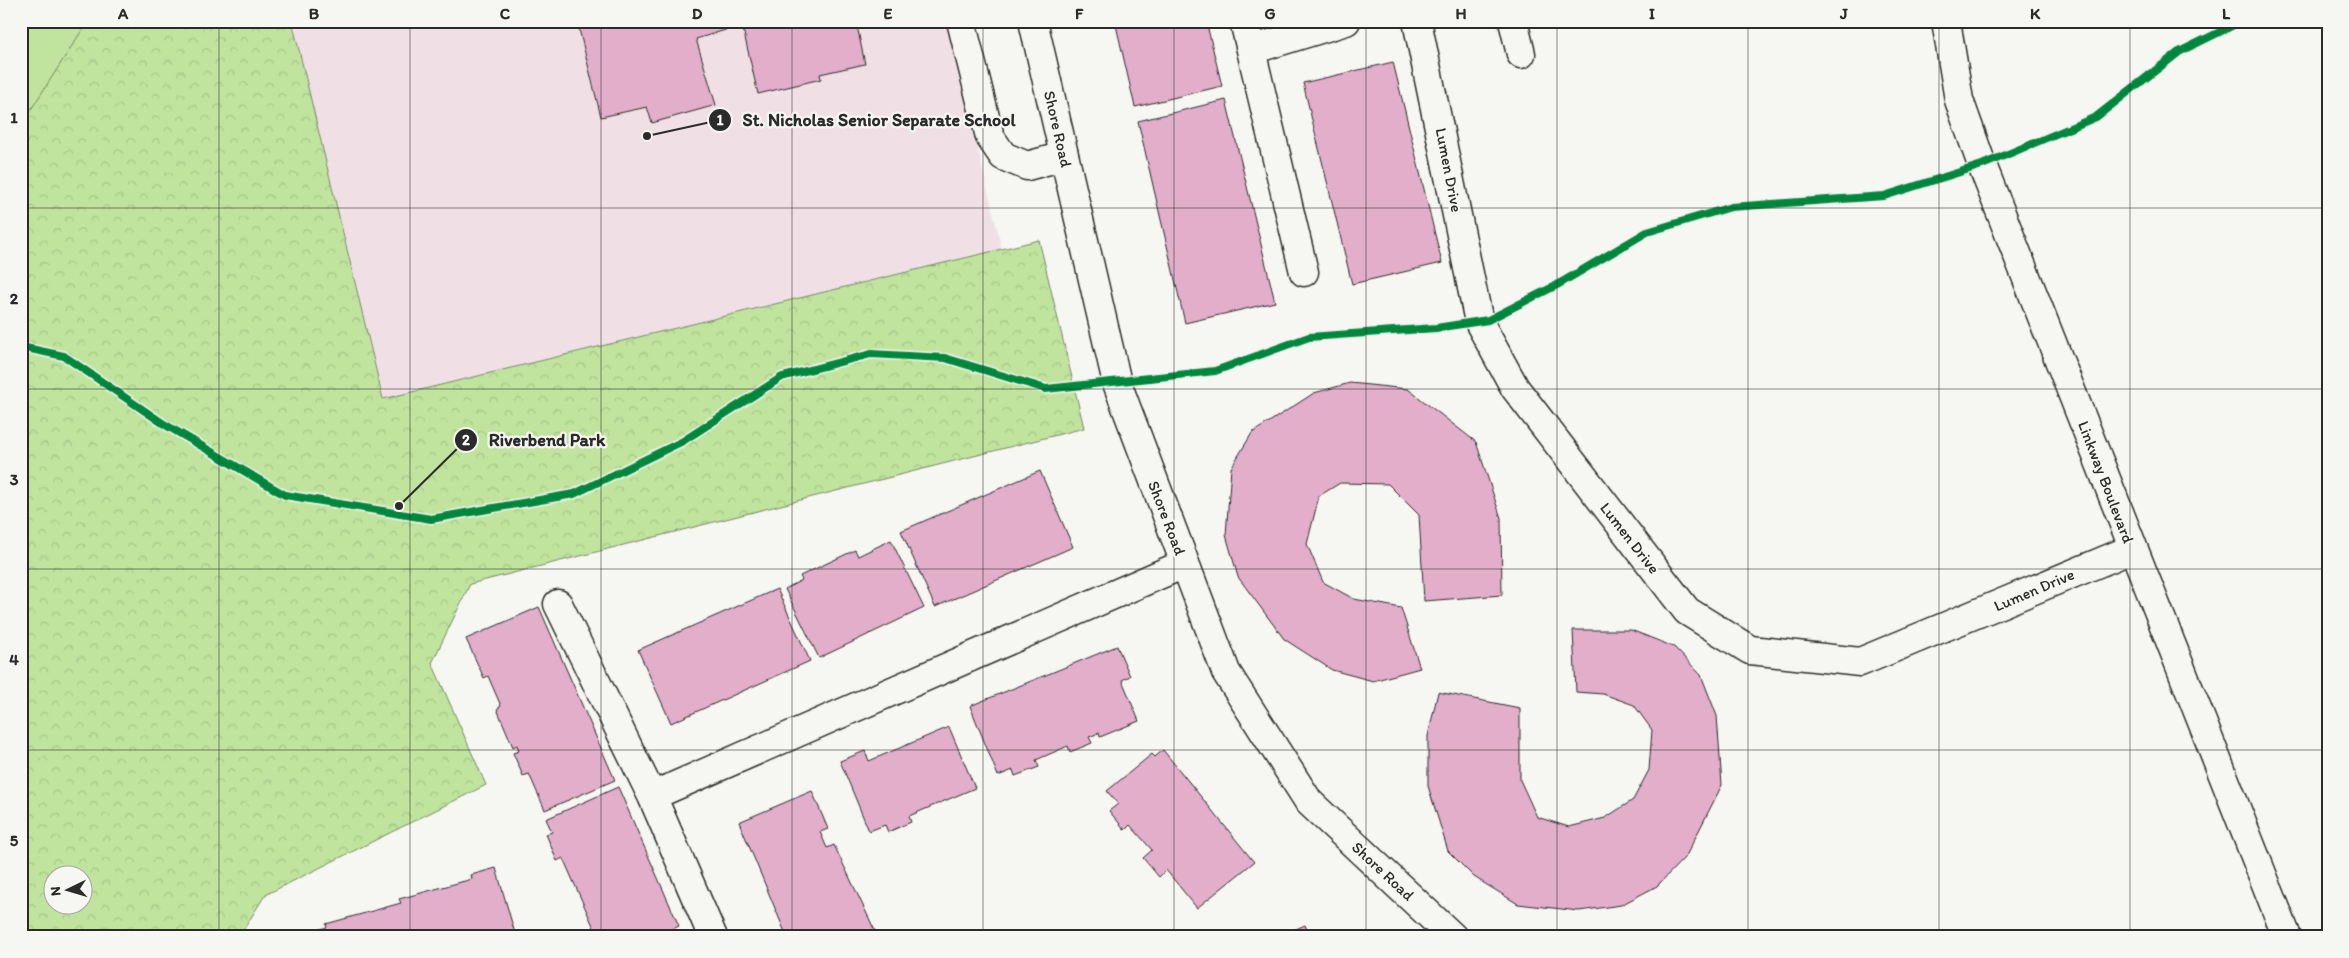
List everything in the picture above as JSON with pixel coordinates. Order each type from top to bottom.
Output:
[{"type":"street","points":[[961,21],[990,137],[1003,156],[1027,166],[1064,156]]},
{"type":"street","name":"Shore Road","points":[[1033,21],[1117,382],[1226,672],[1309,802],[1452,937]]},
{"type":"street","points":[[1244,21],[1304,272]]},
{"type":"street","points":[[1252,50],[1346,21]]},
{"type":"street","name":"Lumen Drive","points":[[1417,21],[1479,322],[1515,388],[1687,611],[1750,650],[1860,662],[2132,549]]},
{"type":"street","points":[[1513,21],[1521,54]]},
{"type":"street","name":"Linkway Boulevard","points":[[1946,21],[1962,109],[2132,549],[2287,937]]},
{"type":"street","points":[[652,796],[1184,564]]},
{"type":"street","points":[[558,604],[652,796],[713,937]]},
{"type":"shaded area","points":[[292,21],[947,21],[1002,250],[383,399]]},
{"type":"green space","points":[[21,21],[292,21],[383,399],[1039,240],[1084,428],[470,584],[432,663],[486,785],[265,895],[239,937],[21,937]]},
{"type":"green space","points":[[21,21],[88,21],[21,125]]},
{"type":"building","points":[[577,21],[856,21],[865,64],[820,74],[821,79],[758,94],[742,25],[696,39],[716,105],[652,123],[647,107],[601,117]]},
{"type":"building","points":[[1115,21],[1206,21],[1222,86],[1135,107]]},
{"type":"building","points":[[1393,62],[1442,263],[1352,284],[1303,83]]},
{"type":"building","points":[[1226,100],[1275,302],[1185,323],[1138,121]]},
{"type":"building","points":[[1350,383],[1408,389],[1476,442],[1501,518],[1502,595],[1424,601],[1419,515],[1388,484],[1340,483],[1319,496],[1307,544],[1323,582],[1354,599],[1401,608],[1420,668],[1373,681],[1332,670],[1284,639],[1238,577],[1226,535],[1231,468],[1252,433],[1314,393]]},
{"type":"building","points":[[1040,471],[1073,547],[935,607],[901,531]]},
{"type":"building","points":[[891,540],[924,608],[819,658],[785,589],[802,580],[800,576],[855,550],[858,556]]},
{"type":"building","points":[[777,589],[810,661],[671,723],[638,650]]},
{"type":"building","points":[[539,607],[615,780],[545,810],[529,774],[523,776],[513,753],[519,751],[517,745],[513,747],[497,709],[501,706],[488,676],[484,678],[466,639]]},
{"type":"building","points":[[1573,630],[1631,630],[1674,647],[1701,675],[1717,716],[1722,785],[1686,856],[1657,886],[1621,905],[1579,911],[1518,904],[1474,877],[1448,851],[1428,786],[1428,736],[1438,692],[1520,708],[1520,780],[1537,817],[1569,827],[1605,818],[1633,800],[1649,770],[1652,730],[1634,705],[1603,694],[1576,692]]},
{"type":"building","points":[[1117,646],[1130,676],[1122,680],[1139,721],[1100,737],[1099,733],[1089,737],[1092,743],[1070,752],[1068,746],[1036,760],[1039,767],[1015,776],[1013,770],[998,776],[970,706]]},
{"type":"building","points":[[949,727],[975,788],[909,816],[911,822],[888,832],[885,825],[869,831],[840,761],[865,751],[869,761]]},
{"type":"building","points":[[1163,750],[1254,862],[1197,908],[1166,870],[1159,877],[1143,858],[1152,850],[1130,825],[1125,830],[1109,811],[1118,804],[1107,791],[1152,754],[1155,757]]},
{"type":"building","points":[[618,787],[679,926],[656,937],[598,937],[563,858],[557,861],[546,834],[552,832],[546,819]]},
{"type":"building","points":[[812,791],[828,829],[820,832],[827,848],[834,845],[877,935],[787,937],[739,822]]},
{"type":"building","points":[[496,868],[516,937],[292,937],[327,927],[326,924],[401,903],[399,899],[472,879],[471,875]]},
{"type":"building","points":[[1305,925],[1310,937],[1278,937]]},
{"type":"cycle path","points":[[21,347],[64,356],[164,424],[285,495],[431,519],[574,494],[683,441],[782,377],[871,354],[945,358],[1046,389],[1215,371],[1309,337],[1436,328],[1488,320],[1557,285],[1647,232],[1731,207],[1884,196],[1982,165],[2096,117],[2179,52],[2242,21]]},
{"type":"place","name":"St. Nicholas Senior Separate School","points":[[647,136]]},
{"type":"place","name":"Riverbend Park","points":[[399,506]]}]
